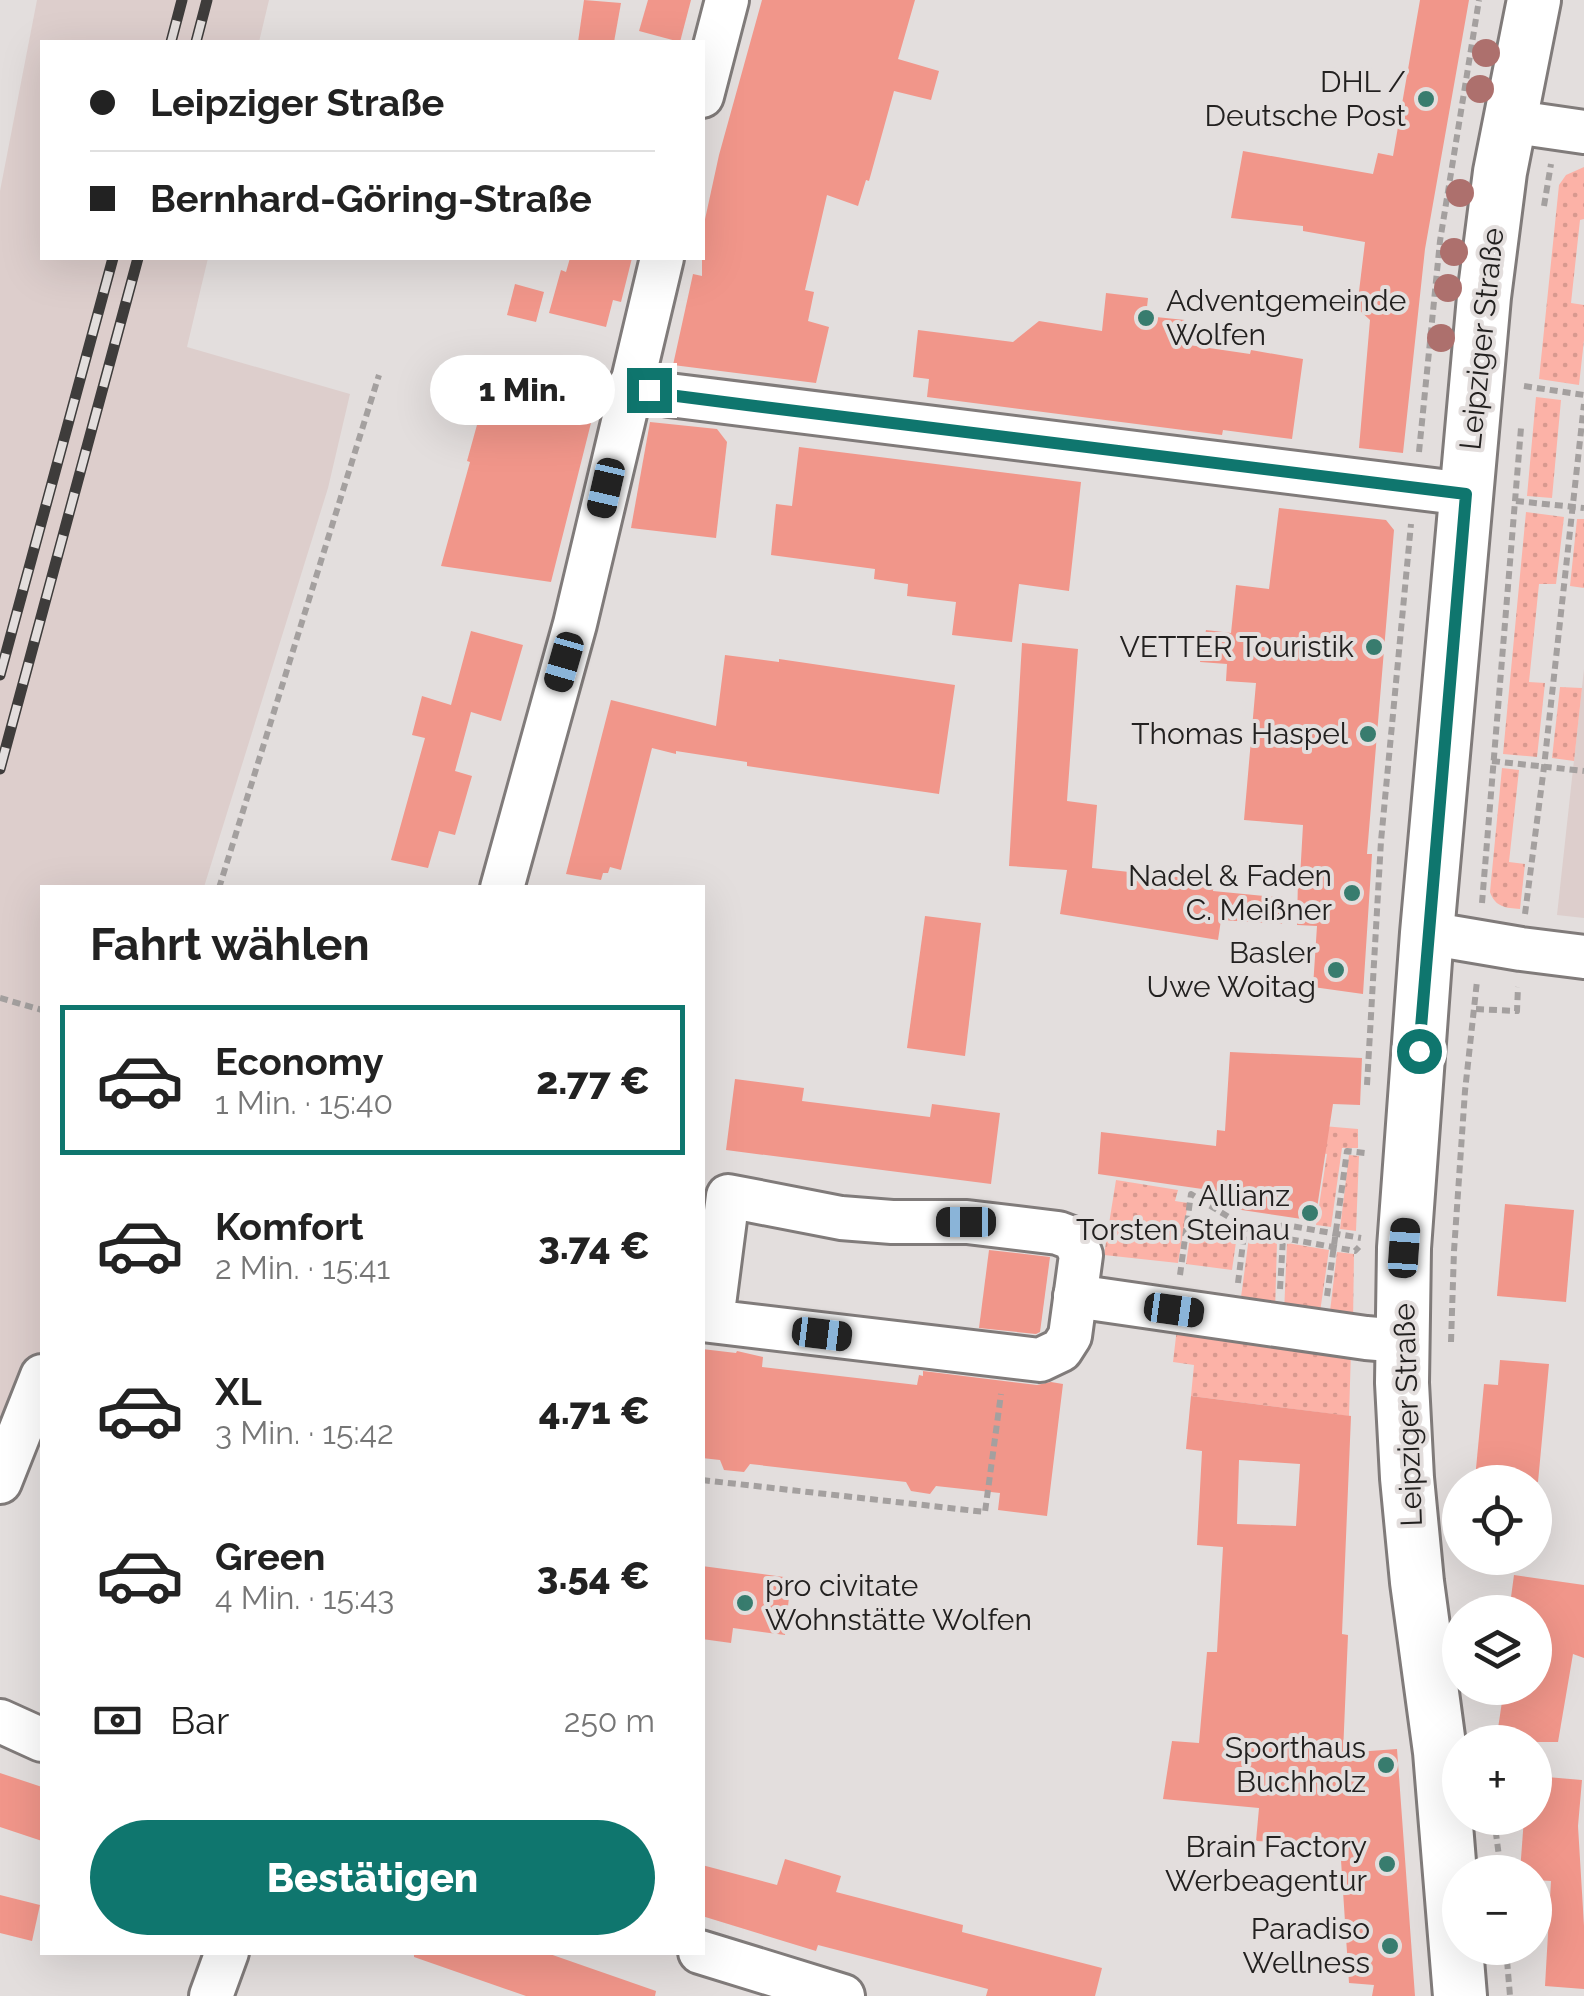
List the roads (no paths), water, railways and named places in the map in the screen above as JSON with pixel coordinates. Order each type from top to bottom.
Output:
[{"type":"main road","name":"Leipziger Straße","points":[[1460,1996],[1440,1752],[1409,1496],[1426,1348],[1404,1248],[1428,933],[1491,497],[1484,297],[1509,121],[1534,0]]},
{"type":"street","points":[[705,84],[727,0]]},
{"type":"street","points":[[1509,121],[1584,132]]},
{"type":"street","points":[[503,885],[574,624],[661,260]]},
{"type":"street","points":[[630,385],[669,395],[1491,497]]},
{"type":"street","points":[[1428,933],[1584,958]]},
{"type":"street","points":[[728,1196],[842,1218],[966,1222],[1058,1233],[1074,1239],[1082,1255],[1074,1296],[1070,1336],[1061,1350],[1040,1360],[707,1320],[728,1196]]},
{"type":"street","points":[[1074,1296],[1426,1348]]},
{"type":"street","points":[[0,1482],[40,1381]]},
{"type":"street","points":[[0,1721],[40,1739]]},
{"type":"street","points":[[705,1954],[843,1996]]},
{"type":"street","points":[[211,1996],[226,1955]]},
{"type":"railway","points":[[172,40],[182,0]]},
{"type":"railway","points":[[197,40],[207,0]]},
{"type":"railway","points":[[0,675],[112,260]]},
{"type":"railway","points":[[0,769],[137,260]]},
{"type":"place","name":"DHL / Deutsche Post","points":[[1426,99]]},
{"type":"place","name":"Adventgemeinde Wolfen","points":[[1146,318]]},
{"type":"place","name":"VETTER Touristik","points":[[1374,647]]},
{"type":"place","name":"Thomas Haspel","points":[[1368,734]]},
{"type":"place","name":"Nadel & Faden C. Meißner","points":[[1352,893]]},
{"type":"place","name":"Basler Uwe Woitag","points":[[1336,970]]},
{"type":"place","name":"Allianz Torsten Steinau","points":[[1310,1213]]},
{"type":"place","name":"pro civitate Wohnstätte Wolfen","points":[[745,1603]]},
{"type":"place","name":"Sporthaus Buchholz","points":[[1386,1765]]},
{"type":"place","name":"Brain Factory Werbeagentur","points":[[1387,1864]]},
{"type":"place","name":"Paradiso Wellness","points":[[1390,1946]]}]
